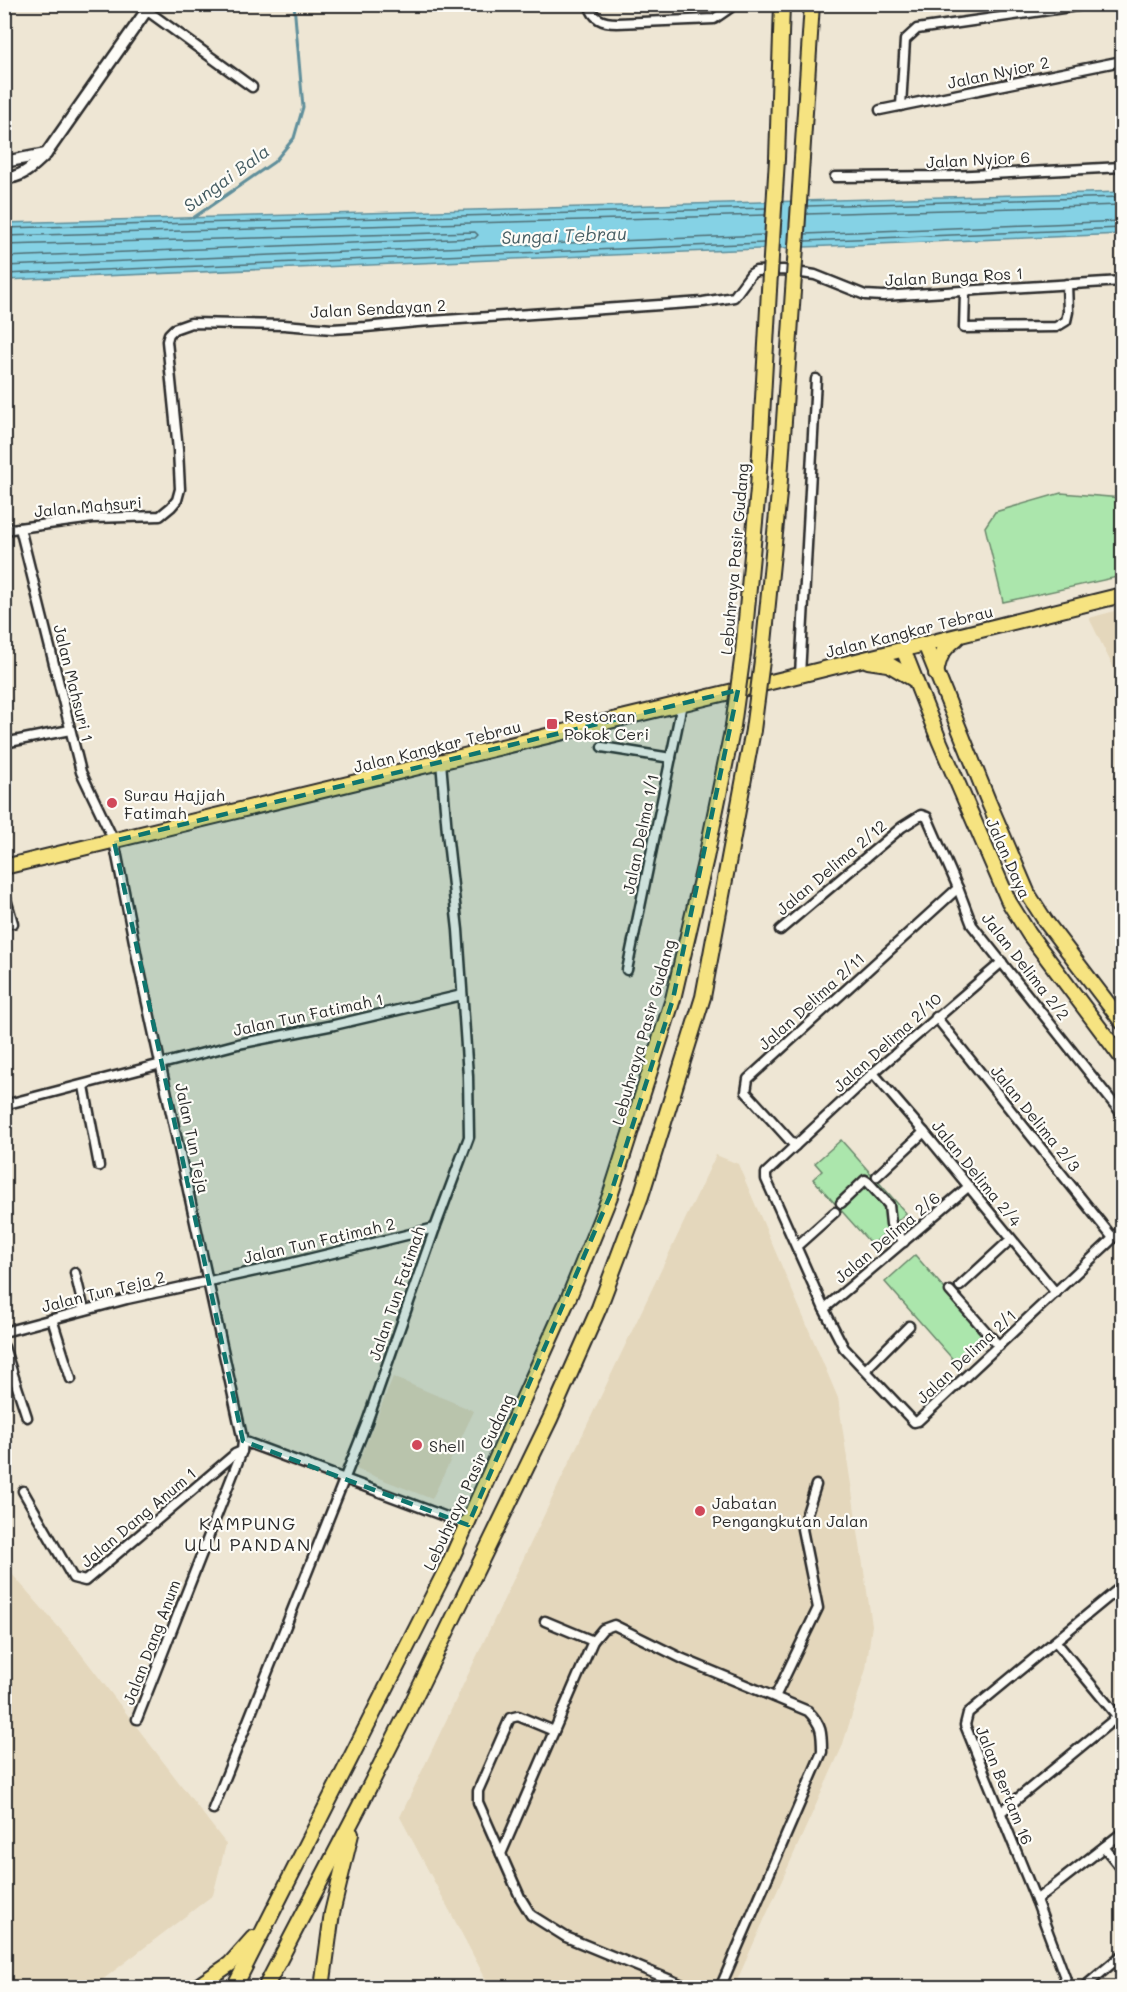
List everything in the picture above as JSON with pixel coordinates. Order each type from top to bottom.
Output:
[{"type":"main road","name":"Lebuhraya Pasir Gudang","points":[[234,1988],[468,1525],[569,1297],[610,1196],[673,999],[706,858],[733,726],[743,653],[758,489],[777,159],[782,4]]},
{"type":"main road","points":[[265,1988],[357,1811],[550,1419],[599,1308],[641,1196],[703,997],[753,730],[763,654],[779,493],[812,4]]},
{"type":"main road","name":"Jalan Kangkar Tebrau","points":[[4,867],[682,704],[1122,595]]},
{"type":"main road","points":[[936,674],[938,660],[944,648],[960,635]]},
{"type":"main road","name":"Jalan Daya","points":[[925,644],[1028,894],[1046,922],[1122,1022]]},
{"type":"main road","name":"Jalan Daya","points":[[903,650],[1004,892],[1029,934],[1122,1058]]},
{"type":"main road","points":[[857,661],[888,664],[915,680]]},
{"type":"main road","points":[[984,844],[972,803],[975,795],[979,797],[1008,849]]},
{"type":"main road","points":[[322,1988],[332,1913],[357,1811]]},
{"type":"main road","points":[[195,1988],[230,1964],[266,1923]]},
{"type":"street","points":[[589,4],[595,18],[603,23],[714,19],[731,6]]},
{"type":"street","points":[[776,4],[780,19]]},
{"type":"street","points":[[901,106],[905,40],[917,29],[1091,4]]},
{"type":"street","points":[[4,178],[16,178],[25,173],[46,154],[146,7],[252,87]]},
{"type":"street","name":"Jalan Nyior 2","points":[[880,110],[1122,61]]},
{"type":"street","points":[[4,162],[46,154]]},
{"type":"street","name":"Jalan Nyior 6","points":[[835,177],[952,176],[1122,167]]},
{"type":"street","name":"Jalan Bunga Ros 1","points":[[732,297],[756,271],[815,275],[865,295],[883,296],[1122,281]]},
{"type":"street","points":[[965,292],[964,328],[1056,327],[1066,321],[1067,284]]},
{"type":"street","name":"Jalan Sendayan 2","points":[[171,507],[177,500],[180,489],[167,341],[169,334],[182,325],[191,323],[284,325],[332,329],[692,303],[732,297]]},
{"type":"street","points":[[800,675],[816,379]]},
{"type":"street","name":"Jalan Mahsuri","points":[[4,530],[93,518],[160,516],[171,507]]},
{"type":"street","name":"Jalan Mahsuri 1","points":[[20,528],[81,772],[114,841]]},
{"type":"street","name":"Jalan Delma 1/1","points":[[627,970],[682,704]]},
{"type":"street","points":[[4,743],[70,730]]},
{"type":"street","points":[[602,747],[671,758]]},
{"type":"street","name":"Jalan Tun Fatimah","points":[[213,1809],[367,1422],[435,1228],[470,1137],[458,930],[441,762]]},
{"type":"street","name":"Jalan Delima 2/2","points":[[902,827],[921,815],[927,817],[972,925],[1122,1114]]},
{"type":"street","name":"Jalan Delima 2/12","points":[[780,930],[902,827]]},
{"type":"street","name":"Jalan Tun Teja","points":[[114,841],[242,1446]]},
{"type":"street","name":"Jalan Delima 2/11","points":[[795,1146],[746,1092],[748,1079],[958,888]]},
{"type":"street","points":[[4,892],[13,923]]},
{"type":"street","name":"Jalan Delima 2/10","points":[[795,1146],[936,1017],[1002,962]]},
{"type":"street","name":"Jalan Tun Fatimah 1","points":[[4,1105],[238,1044],[334,1025],[462,995]]},
{"type":"street","name":"Jalan Delima 2/3","points":[[936,1017],[1113,1238]]},
{"type":"street","name":"Jalan Delima 2/4","points":[[873,1073],[1056,1293]]},
{"type":"street","points":[[84,1086],[99,1166]]},
{"type":"street","points":[[877,1176],[924,1132]]},
{"type":"street","name":"Jalan Delima 2/1","points":[[795,1146],[765,1176],[824,1310],[844,1348],[914,1422],[918,1421],[1122,1230]]},
{"type":"street","points":[[841,1203],[860,1183],[867,1181],[889,1205],[891,1224],[904,1242]]},
{"type":"street","name":"Jalan Delima 2/6","points":[[824,1310],[968,1187]]},
{"type":"street","points":[[797,1246],[835,1212]]},
{"type":"street","name":"Jalan Tun Fatimah 2","points":[[209,1282],[435,1228]]},
{"type":"street","points":[[960,1286],[1011,1239]]},
{"type":"street","points":[[75,1272],[84,1310]]},
{"type":"street","name":"Jalan Tun Teja 2","points":[[4,1332],[84,1310],[209,1282]]},
{"type":"street","points":[[950,1291],[999,1346]]},
{"type":"street","points":[[52,1319],[71,1379]]},
{"type":"street","points":[[865,1370],[909,1326]]},
{"type":"street","points":[[4,1347],[27,1417]]},
{"type":"street","points":[[242,1446],[468,1525]]},
{"type":"street","name":"Jalan Dang Anum 1","points":[[23,1491],[73,1578],[85,1581],[242,1446]]},
{"type":"street","name":"Jalan Dang Anum","points":[[137,1719],[242,1446]]},
{"type":"street","points":[[775,1697],[818,1608],[802,1529],[816,1485]]},
{"type":"street","name":"Jalan Bertam 16","points":[[1069,1988],[965,1725],[965,1720],[968,1713],[1122,1586]]},
{"type":"street","points":[[545,1620],[593,1641]]},
{"type":"street","points":[[501,1854],[593,1641],[603,1629],[615,1625],[683,1659],[808,1711],[818,1720],[822,1734],[822,1752],[720,1988]]},
{"type":"street","points":[[1000,1813],[1121,1717],[1056,1642]]},
{"type":"street","points":[[554,1731],[518,1716],[512,1716],[508,1720],[478,1791],[478,1802],[520,1897],[531,1915],[566,1937],[690,1988]]},
{"type":"street","points":[[1036,1900],[1122,1833]]},
{"type":"street","points":[[1104,1847],[1122,1869]]},
{"type":"street","points":[[1083,1988],[1122,1955]]},
{"type":"highlighted area","points":[[738,690],[673,999],[610,1196],[468,1525],[243,1441],[114,841]]},
{"type":"shaded area","points":[[1122,609],[1122,685],[1089,618]]},
{"type":"shaded area","name":"Jabatan Pengangkutan Jalan","points":[[716,1155],[738,1164],[838,1398],[872,1625],[866,1669],[842,1747],[734,1987],[490,1987],[400,1817]]},
{"type":"shaded area","points":[[393,1377],[474,1411],[432,1499],[356,1469]]},
{"type":"shaded area","points":[[5,1566],[75,1646],[226,1844],[213,1895],[93,1987],[5,1987]]},
{"type":"green space","points":[[1061,493],[1122,498],[1122,576],[1003,602],[985,527],[995,512]]},
{"type":"green space","points":[[841,1140],[906,1213],[872,1245],[813,1179],[822,1171],[815,1163]]},
{"type":"green space","points":[[915,1255],[987,1337],[957,1364],[885,1282]]},
{"type":"water","name":"Sungai Tebrau","points":[[1122,192],[1122,234],[5,280],[4,223]]},
{"type":"waterway","name":"Sungai Bala","points":[[193,218],[274,162],[294,138],[303,107],[294,4]]},
{"type":"place","name":"Restoran Pokok Ceri","points":[[552,724]]},
{"type":"place","name":"Surau Hajjah Fatimah","points":[[112,803]]},
{"type":"place","name":"Shell","points":[[417,1445]]},
{"type":"place","name":"Jabatan Pengangkutan Jalan","points":[[700,1511]]},
{"type":"district","name":"KAMPUNG ULU PANDAN","points":[[248,1534]]}]
